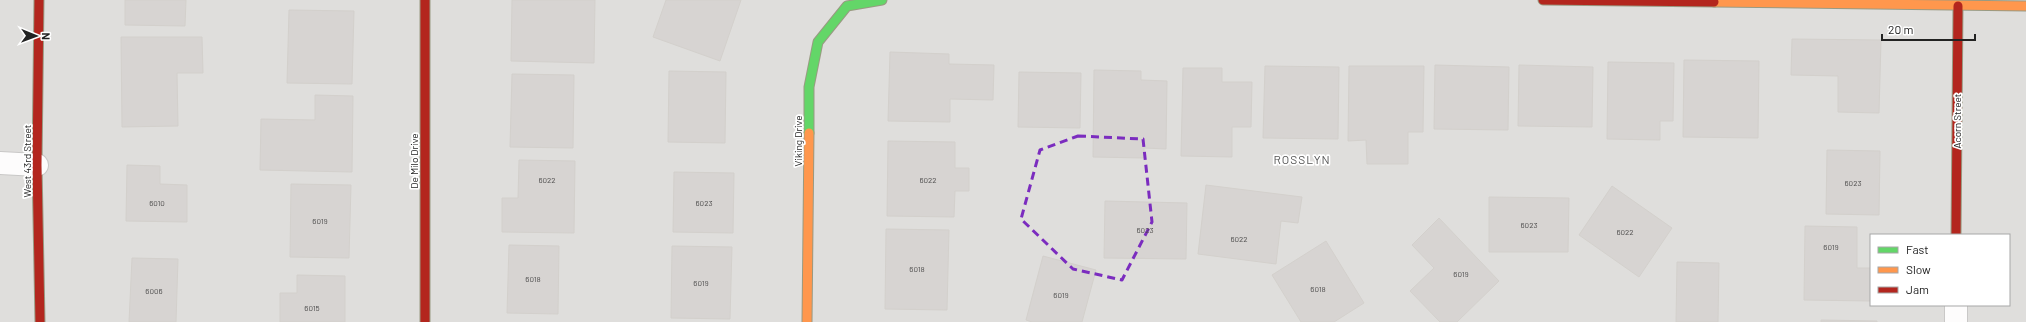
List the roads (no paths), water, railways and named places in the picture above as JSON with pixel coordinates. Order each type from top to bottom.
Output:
[{"type":"street","name":"West 43rd Street","points":[[38,0],[37,165],[40,322]]},
{"type":"street","name":"De Milo Drive","points":[[425,0],[425,322]]},
{"type":"street","name":"Viking Drive","points":[[807,322],[809,87],[818,42],[847,6],[882,0]]},
{"type":"street","points":[[1543,0],[2026,6]]},
{"type":"street","name":"Acorn Street","points":[[1956,234],[1958,6]]},
{"type":"street","points":[[0,163],[37,165]]},
{"type":"street","points":[[1956,306],[1956,322]]},
{"type":"district","name":"ROSSLYN","points":[[1302,160]]}]
